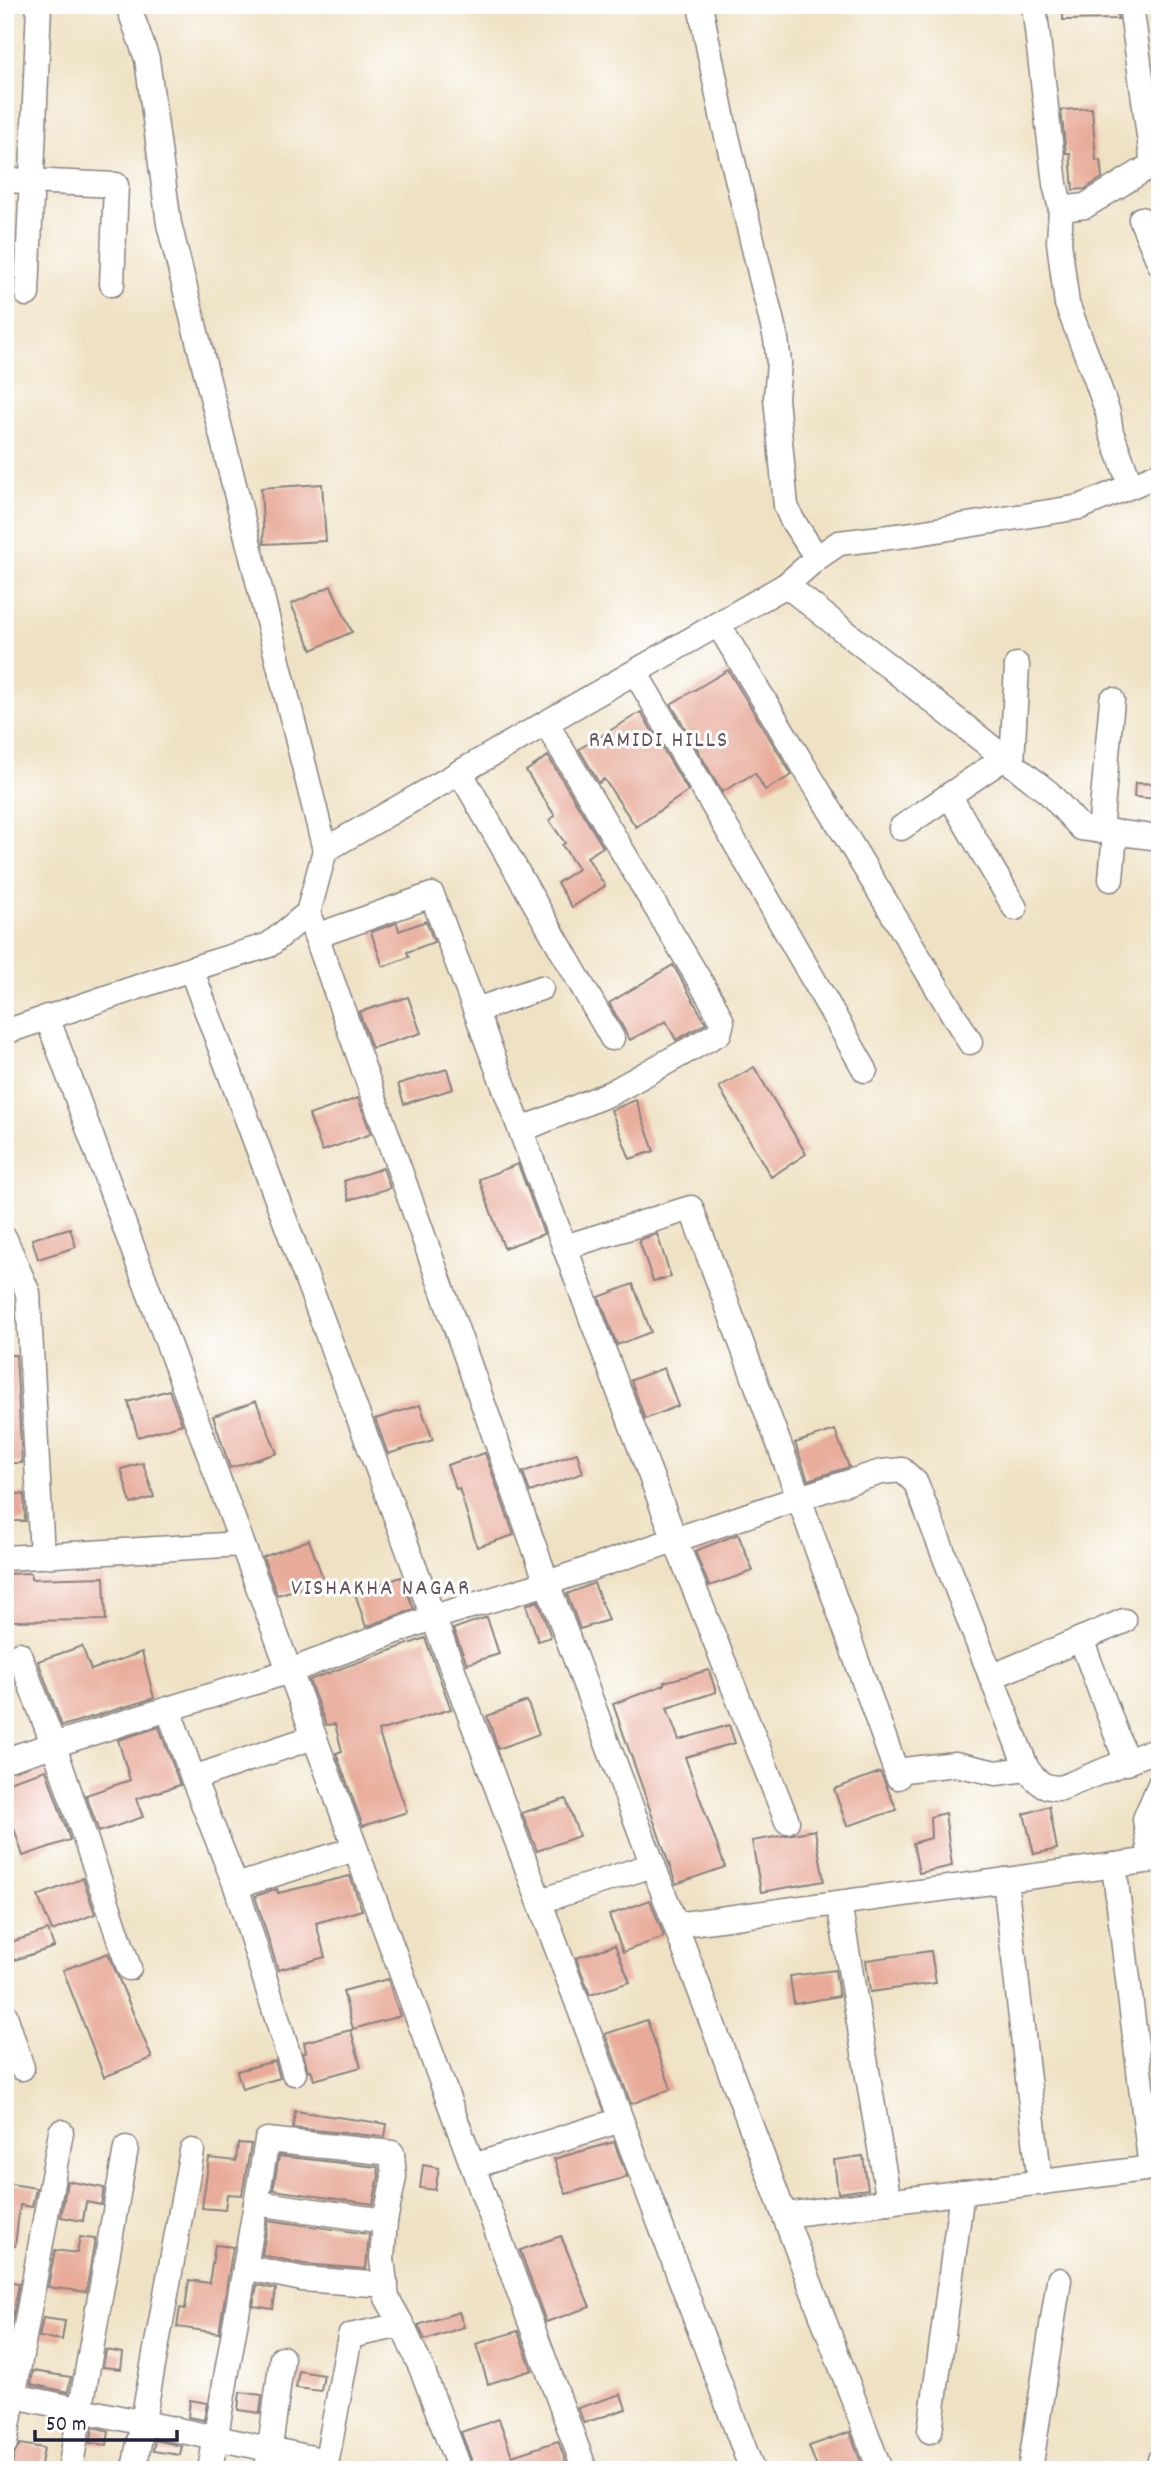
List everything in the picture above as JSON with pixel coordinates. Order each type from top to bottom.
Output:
[{"type":"street","points":[[27,294],[39,5]]},
{"type":"street","points":[[128,5],[147,59],[169,224],[325,850],[312,925],[547,1583],[880,2470]]},
{"type":"street","points":[[700,5],[723,120],[776,338],[779,363],[776,398],[786,506],[817,558]]},
{"type":"street","points":[[1034,5],[1055,184],[1061,209],[1059,242],[1066,304],[1096,379],[1108,413],[1111,432],[1131,486]]},
{"type":"street","points":[[1061,209],[1085,206],[1156,162],[1131,5]]},
{"type":"street","points":[[5,180],[116,185],[113,284]]},
{"type":"street","points":[[1140,219],[1160,264]]},
{"type":"street","points":[[325,850],[786,585],[839,542],[906,535],[1080,507],[1160,474]]},
{"type":"street","points":[[786,585],[1049,793],[1081,828],[1160,838]]},
{"type":"street","points":[[718,624],[970,1042]]},
{"type":"street","points":[[1008,761],[1017,665]]},
{"type":"street","points":[[635,672],[865,1070]]},
{"type":"street","points":[[1111,879],[1108,832],[1112,700]]},
{"type":"street","points":[[521,1130],[613,1092],[719,1033],[722,1022],[546,723]]},
{"type":"street","points":[[901,828],[948,796],[1008,761]]},
{"type":"street","points":[[460,772],[612,1038]]},
{"type":"street","points":[[948,796],[1015,908]]},
{"type":"street","points":[[5,1032],[269,945],[312,925],[432,895],[675,1540],[787,1821]]},
{"type":"street","points":[[191,969],[752,2470]]},
{"type":"street","points":[[476,1010],[541,988]]},
{"type":"street","points":[[47,1017],[584,2470]]},
{"type":"street","points":[[565,1247],[691,1208],[799,1498],[897,1774],[955,1764],[996,1773],[1027,1769]]},
{"type":"street","points":[[5,1239],[16,1294],[42,1556]]},
{"type":"street","points":[[5,1760],[289,1671],[434,1617],[547,1583],[799,1498],[881,1472],[902,1470],[916,1483],[1027,1769],[1046,1788],[1061,1788],[1156,1750],[1160,1781],[1145,1819],[1156,1859],[676,1925]]},
{"type":"street","points":[[5,1558],[242,1544]]},
{"type":"street","points":[[992,1677],[1124,1621]]},
{"type":"street","points":[[1081,1639],[1127,1763]]},
{"type":"street","points":[[19,1654],[54,1746],[129,1968]]},
{"type":"street","points":[[169,1710],[193,1779],[236,1886],[294,2073]]},
{"type":"street","points":[[193,1779],[314,1737]]},
{"type":"street","points":[[236,1886],[355,1849]]},
{"type":"street","points":[[540,1901],[653,1865]]},
{"type":"street","points":[[785,2215],[1155,2168],[1114,1865]]},
{"type":"street","points":[[1005,1880],[1040,2182]]},
{"type":"street","points":[[838,1903],[889,2202]]},
{"type":"street","points":[[5,2015],[22,2068]]},
{"type":"street","points":[[473,2166],[621,2120]]},
{"type":"street","points":[[5,2442],[9,2395],[61,2132]]},
{"type":"street","points":[[210,2470],[267,2140],[392,2153],[394,2177],[385,2221],[382,2259],[387,2298],[424,2372],[460,2470]]},
{"type":"street","points":[[69,2470],[126,2148]]},
{"type":"street","points":[[134,2470],[192,2151]]},
{"type":"street","points":[[930,2431],[962,2193]]},
{"type":"street","points":[[256,2203],[385,2221]]},
{"type":"street","points":[[245,2267],[302,2279],[386,2286]]},
{"type":"street","points":[[1030,2470],[1059,2280]]},
{"type":"street","points":[[9,2395],[216,2437],[269,2460],[325,2465],[350,2336],[402,2325]]},
{"type":"street","points":[[269,2460],[282,2357]]},
{"type":"street","points":[[1158,2470],[1160,2460]]},
{"type":"building","points":[[1063,5],[1116,5],[1118,19],[1063,20]]},
{"type":"building","points":[[1092,108],[1096,160],[1100,160],[1102,178],[1085,189],[1073,190],[1070,153],[1066,153],[1061,110]]},
{"type":"building","points":[[322,484],[326,541],[264,544],[261,488]]},
{"type":"building","points":[[331,586],[352,632],[312,650],[291,604]]},
{"type":"building","points":[[728,670],[792,775],[765,790],[755,773],[722,792],[671,704]]},
{"type":"building","points":[[641,712],[688,791],[636,827],[604,779],[599,783],[579,749]]},
{"type":"building","points":[[548,756],[603,847],[587,857],[605,886],[572,907],[557,883],[578,869],[549,820],[555,816],[526,771]]},
{"type":"building","points":[[1135,783],[1160,784],[1160,799],[1134,797]]},
{"type":"building","points":[[426,921],[434,942],[407,952],[409,957],[383,967],[371,932],[397,923],[399,931]]},
{"type":"building","points":[[673,965],[706,1023],[676,1040],[666,1021],[630,1040],[609,1003]]},
{"type":"building","points":[[408,997],[421,1033],[372,1048],[359,1012]]},
{"type":"building","points":[[754,1067],[806,1154],[771,1177],[719,1087]]},
{"type":"building","points":[[447,1069],[453,1089],[404,1104],[398,1084]]},
{"type":"building","points":[[358,1098],[371,1134],[322,1151],[309,1115]]},
{"type":"building","points":[[636,1100],[654,1151],[630,1159],[611,1110]]},
{"type":"building","points":[[518,1164],[544,1234],[504,1248],[479,1179]]},
{"type":"building","points":[[383,1168],[390,1188],[349,1200],[344,1181]]},
{"type":"building","points":[[70,1228],[76,1247],[38,1259],[32,1239]]},
{"type":"building","points":[[657,1234],[671,1277],[653,1281],[639,1240]]},
{"type":"building","points":[[633,1284],[651,1332],[617,1345],[599,1297]]},
{"type":"building","points":[[5,1355],[16,1355],[22,1463],[5,1463]]},
{"type":"building","points":[[664,1368],[678,1406],[645,1419],[631,1380]]},
{"type":"building","points":[[169,1390],[182,1424],[138,1437],[128,1402]]},
{"type":"building","points":[[256,1401],[277,1453],[230,1468],[213,1416]]},
{"type":"building","points":[[420,1405],[433,1440],[388,1454],[375,1419]]},
{"type":"building","points":[[835,1430],[849,1467],[808,1480],[795,1443]]},
{"type":"building","points":[[485,1453],[514,1535],[477,1547],[459,1488],[456,1489],[447,1465]]},
{"type":"building","points":[[577,1453],[583,1473],[530,1492],[523,1472]]},
{"type":"building","points":[[143,1463],[154,1497],[131,1504],[121,1469]]},
{"type":"building","points":[[5,1494],[24,1494],[25,1521],[5,1521]]},
{"type":"building","points":[[738,1534],[753,1571],[709,1586],[695,1551]]},
{"type":"building","points":[[309,1540],[324,1581],[277,1595],[263,1557]]},
{"type":"building","points":[[31,1573],[31,1579],[104,1577],[106,1620],[5,1621],[5,1574]]},
{"type":"building","points":[[401,1577],[414,1609],[366,1627],[355,1593]]},
{"type":"building","points":[[594,1583],[608,1620],[580,1629],[567,1594]]},
{"type":"building","points":[[538,1601],[551,1637],[538,1641],[526,1605]]},
{"type":"building","points":[[487,1617],[499,1654],[467,1664],[453,1629]]},
{"type":"building","points":[[425,1638],[451,1709],[378,1731],[407,1812],[363,1826],[336,1753],[342,1751],[335,1724],[326,1725],[309,1680]]},
{"type":"building","points":[[82,1646],[91,1670],[142,1652],[154,1698],[62,1726],[38,1661]]},
{"type":"building","points":[[709,1670],[716,1692],[667,1708],[679,1740],[729,1725],[735,1743],[685,1757],[725,1867],[676,1884],[613,1704],[664,1685],[664,1682]]},
{"type":"building","points":[[527,1701],[539,1734],[498,1749],[487,1716]]},
{"type":"building","points":[[159,1727],[180,1785],[136,1799],[143,1817],[99,1832],[86,1795],[130,1780],[118,1740]]},
{"type":"building","points":[[46,1770],[70,1840],[23,1856],[10,1816],[5,1818],[5,1783]]},
{"type":"building","points":[[880,1772],[897,1810],[847,1826],[834,1789]]},
{"type":"building","points":[[566,1799],[579,1836],[537,1851],[522,1813]]},
{"type":"building","points":[[1049,1806],[1057,1849],[1034,1854],[1024,1814]]},
{"type":"building","points":[[945,1813],[952,1866],[919,1873],[913,1843],[931,1838],[930,1817]]},
{"type":"building","points":[[815,1830],[824,1881],[761,1892],[752,1841]]},
{"type":"building","points":[[350,1876],[362,1910],[316,1923],[325,1957],[278,1970],[255,1896],[277,1889],[278,1893]]},
{"type":"building","points":[[83,1878],[95,1914],[52,1931],[38,1896]]},
{"type":"building","points":[[650,1900],[664,1937],[623,1952],[609,1915]]},
{"type":"building","points":[[48,1930],[54,1947],[5,1963],[5,1944]]},
{"type":"building","points":[[615,1945],[630,1982],[590,1995],[576,1958]]},
{"type":"building","points":[[931,1951],[936,1983],[870,1992],[866,1960]]},
{"type":"building","points":[[108,1953],[152,2058],[104,2077],[63,1970]]},
{"type":"building","points":[[835,1970],[839,1996],[794,2004],[790,1976]]},
{"type":"building","points":[[388,1979],[400,2016],[353,2029],[343,1991]]},
{"type":"building","points":[[647,2020],[671,2089],[631,2104],[605,2034]]},
{"type":"building","points":[[351,2030],[361,2067],[314,2080],[311,2070],[308,2071],[303,2053],[306,2052],[304,2042]]},
{"type":"building","points":[[275,2061],[280,2078],[242,2089],[237,2071]]},
{"type":"building","points":[[295,2111],[387,2124],[385,2137],[293,2128]]},
{"type":"building","points":[[614,2142],[627,2177],[566,2194],[554,2159]]},
{"type":"building","points":[[238,2143],[251,2144],[242,2195],[227,2194],[225,2210],[202,2208],[209,2158],[236,2161]]},
{"type":"building","points":[[279,2156],[378,2167],[379,2176],[373,2204],[273,2190]]},
{"type":"building","points":[[863,2156],[868,2189],[838,2193],[834,2160]]},
{"type":"building","points":[[423,2165],[439,2168],[435,2190],[420,2188]]},
{"type":"building","points":[[67,2181],[104,2188],[101,2205],[86,2202],[83,2221],[61,2217]]},
{"type":"building","points":[[5,2183],[36,2188],[32,2207],[20,2205],[15,2246],[5,2245]]},
{"type":"building","points":[[268,2220],[369,2234],[366,2269],[304,2264],[262,2255]]},
{"type":"building","points":[[561,2236],[590,2307],[546,2322],[520,2250]]},
{"type":"building","points":[[80,2237],[95,2239],[86,2292],[48,2287],[55,2250],[77,2253]]},
{"type":"building","points":[[215,2245],[233,2247],[219,2333],[177,2327],[180,2308],[185,2309],[189,2280],[209,2283]]},
{"type":"building","points":[[5,2281],[19,2283],[7,2349],[5,2349]]},
{"type":"building","points":[[257,2285],[276,2289],[273,2309],[253,2306]]},
{"type":"building","points":[[459,2312],[464,2327],[425,2340],[418,2325]]},
{"type":"building","points":[[43,2318],[65,2321],[62,2340],[39,2337]]},
{"type":"building","points":[[518,2331],[532,2370],[488,2384],[476,2344]]},
{"type":"building","points":[[106,2350],[123,2353],[121,2369],[103,2367]]},
{"type":"building","points":[[33,2371],[71,2377],[68,2392],[31,2384]]},
{"type":"building","points":[[299,2371],[324,2375],[321,2391],[296,2388]]},
{"type":"building","points":[[240,2392],[262,2395],[260,2413],[238,2410]]},
{"type":"building","points":[[621,2394],[626,2409],[584,2423],[578,2408]]},
{"type":"building","points":[[190,2400],[207,2403],[204,2420],[188,2417]]},
{"type":"building","points":[[499,2419],[512,2456],[558,2441],[569,2470],[475,2470],[461,2432]]},
{"type":"building","points":[[93,2427],[109,2431],[107,2445],[90,2443]]},
{"type":"building","points":[[850,2432],[862,2465],[849,2470],[818,2470],[809,2446]]},
{"type":"building","points":[[155,2440],[182,2446],[180,2455],[153,2451]]},
{"type":"building","points":[[20,2444],[44,2448],[40,2470],[11,2470],[14,2454]]},
{"type":"district","name":"RAMIDI HILLS","points":[[659,741]]},
{"type":"district","name":"VISHAKHA NAGAR","points":[[381,1589]]}]
